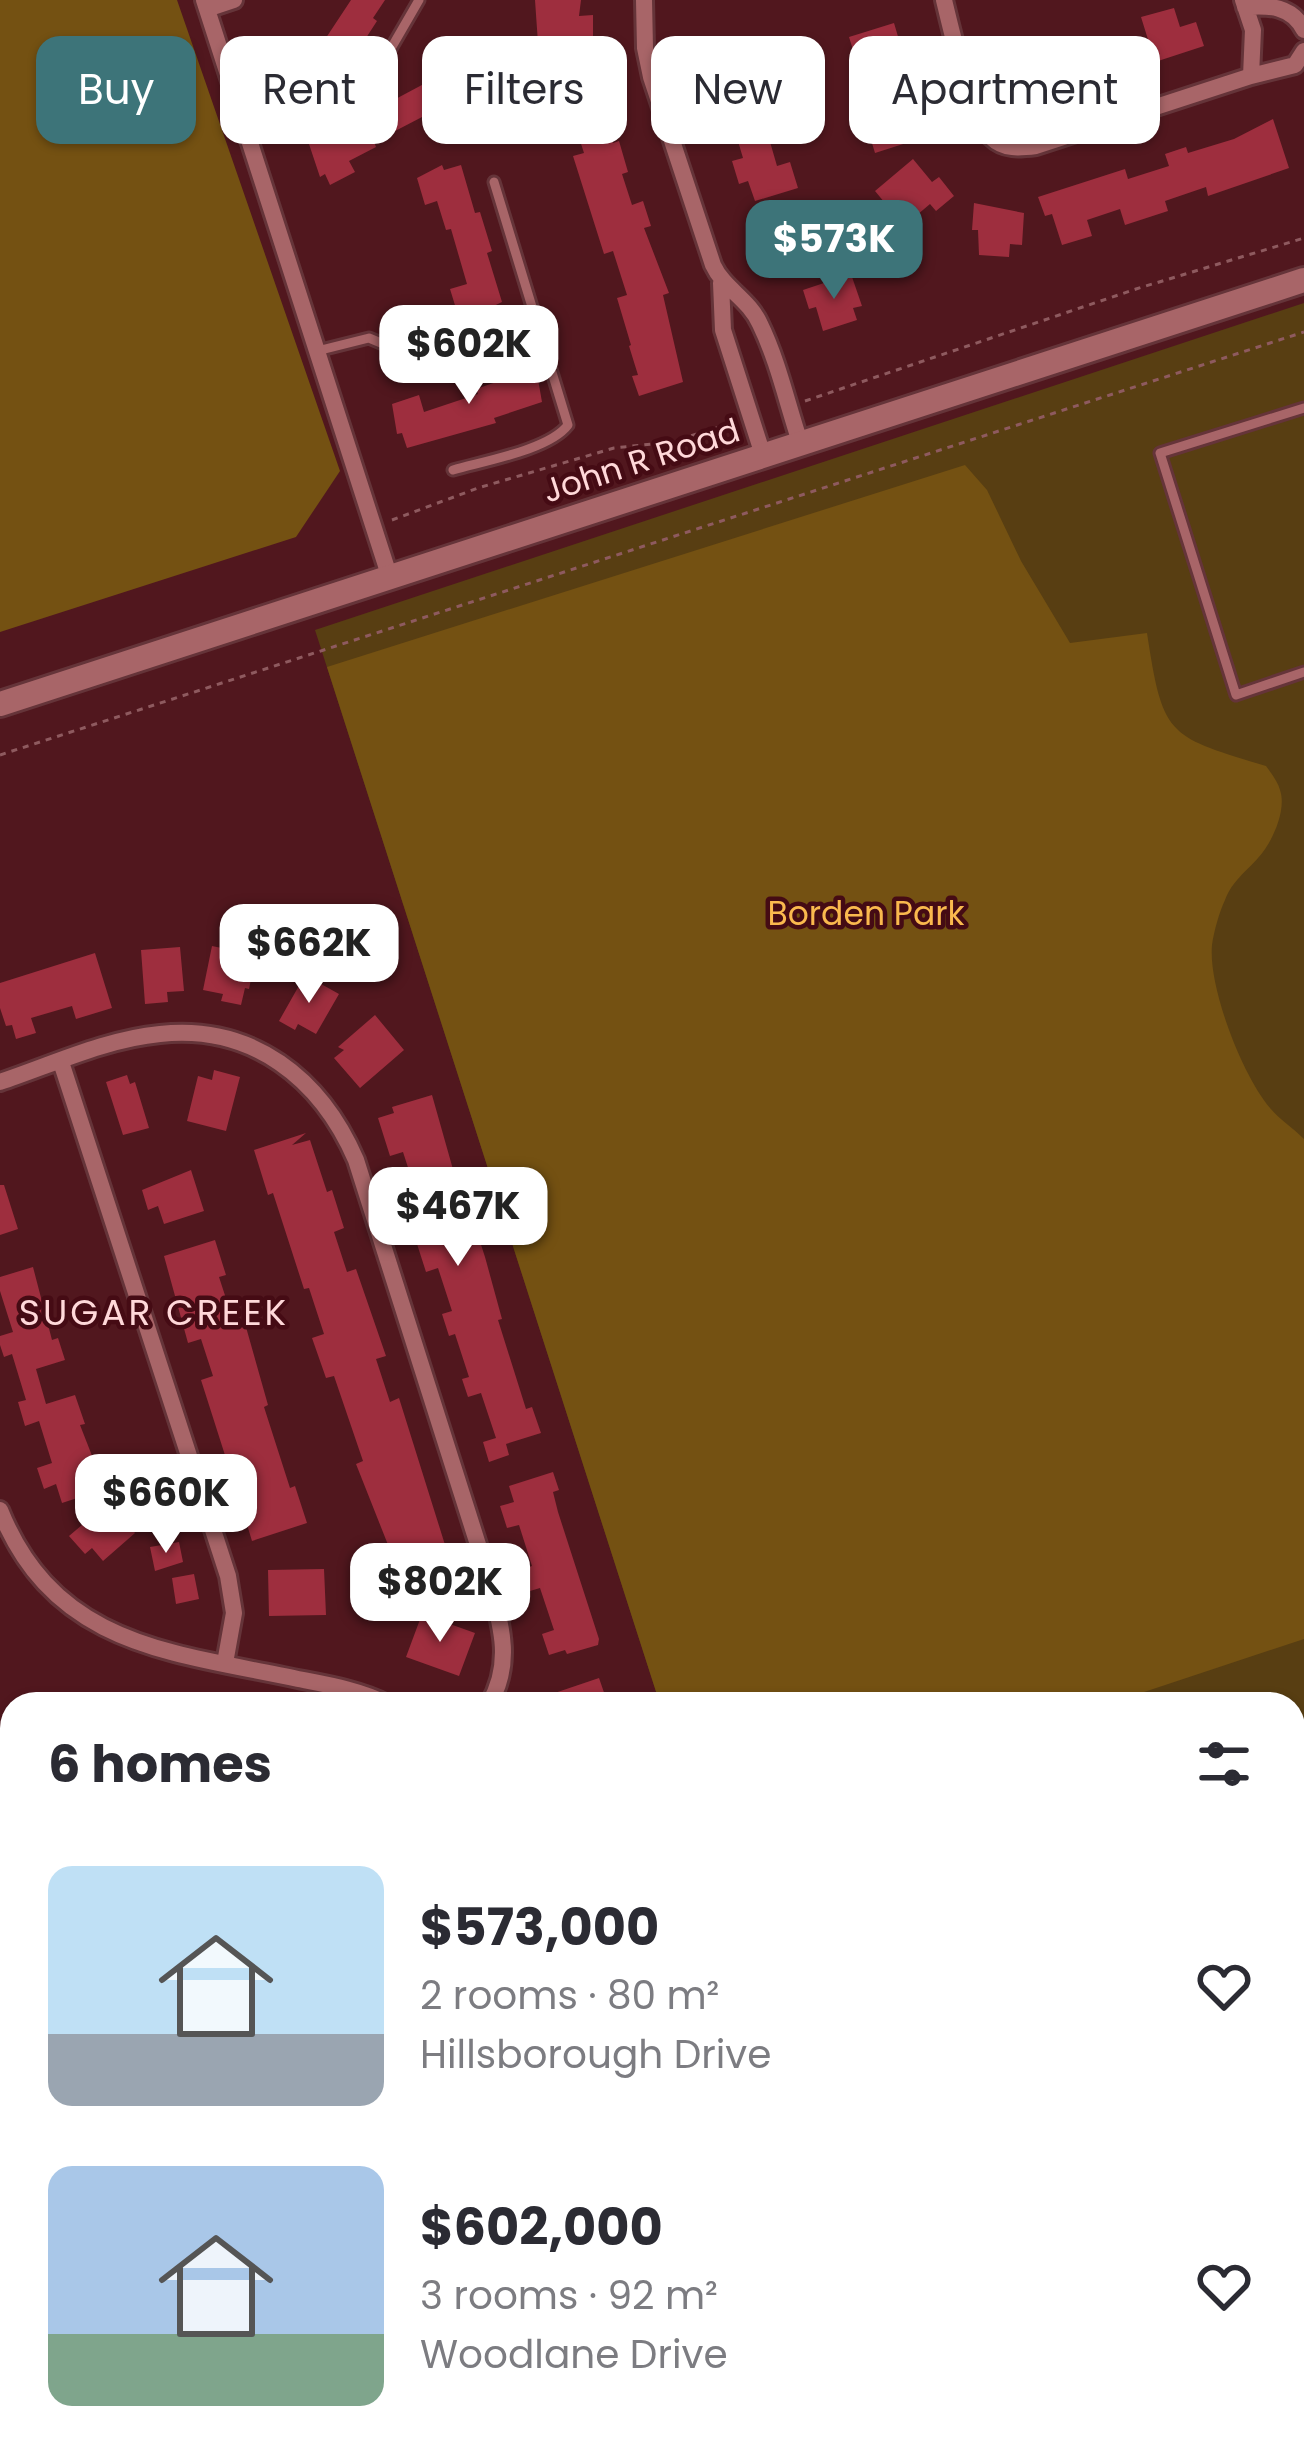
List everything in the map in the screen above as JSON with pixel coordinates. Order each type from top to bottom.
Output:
[{"type":"main road","name":"John R Road","points":[[0,704],[1304,280]]},
{"type":"street","points":[[234,0],[205,5],[390,578]]},
{"type":"street","points":[[644,0],[651,77],[721,283],[722,330],[763,454]]},
{"type":"street","points":[[944,0],[978,115],[991,138],[1004,146],[1036,146],[1295,64],[1304,51]]},
{"type":"street","points":[[1251,76],[1253,30],[1244,3],[1279,8],[1299,19],[1304,30]]},
{"type":"street","points":[[721,283],[745,301],[760,321],[800,442]]},
{"type":"street","points":[[0,1082],[147,1036],[215,1036],[281,1063],[332,1112],[356,1160],[487,1573],[506,1665],[494,1692]]},
{"type":"street","points":[[61,1062],[228,1576],[234,1613],[225,1663]]},
{"type":"street","points":[[0,1510],[26,1561],[69,1608],[129,1641],[357,1692]]},
{"type":"lane","points":[[398,36],[419,0]]},
{"type":"lane","points":[[453,470],[553,439],[568,425],[494,182]]},
{"type":"lane","points":[[316,351],[369,338],[424,361],[439,360],[540,328]]},
{"type":"lane","points":[[1304,408],[1160,453],[1235,695],[1304,672]]},
{"type":"path","points":[[808,400],[1136,289],[1304,238]]},
{"type":"path","points":[[0,755],[1304,332]]},
{"type":"path","points":[[389,521],[478,488],[614,448],[671,442],[731,424]]},
{"type":"green space","points":[[0,0],[177,0],[189,36],[36,36],[36,144],[196,144],[196,55],[220,124],[220,144],[227,144],[340,471],[296,537],[0,632]]},
{"type":"green space","name":"Borden Park","points":[[1304,303],[1304,1692],[656,1692],[315,630]]},
{"type":"green space","name":"Borden Park","points":[[965,465],[987,490],[1021,561],[1070,643],[1147,633],[1158,693],[1175,727],[1208,747],[1266,766],[1282,798],[1273,835],[1223,905],[1212,963],[1221,1006],[1249,1075],[1270,1108],[1304,1139],[1304,1639],[1144,1692],[656,1692],[327,667]]},
{"type":"building","points":[[351,0],[385,0],[367,36],[327,36]]},
{"type":"building","points":[[535,0],[581,0],[579,16],[593,15],[593,36],[538,36]]},
{"type":"building","points":[[1174,8],[1180,27],[1196,22],[1204,46],[1160,60],[1160,36],[1147,36],[1141,17]]},
{"type":"building","points":[[894,23],[898,36],[852,36]]},
{"type":"building","points":[[422,85],[422,117],[398,130],[398,98]]},
{"type":"building","points":[[1273,119],[1289,168],[1208,196],[1206,187],[1165,201],[1168,211],[1125,225],[1120,209],[1087,220],[1092,236],[1062,245],[1052,214],[1045,216],[1038,197],[1125,169],[1128,179],[1169,166],[1165,154],[1186,147],[1188,153],[1234,139]]},
{"type":"building","points":[[309,144],[375,144],[349,161],[355,172],[330,185],[325,174],[320,177]]},
{"type":"building","points":[[581,144],[620,144],[628,172],[622,174],[632,205],[643,201],[651,226],[644,228],[669,293],[663,295],[683,382],[639,396],[632,376],[638,375],[617,298],[627,295],[613,251],[604,254],[573,156],[584,153]]},
{"type":"building","points":[[739,144],[771,144],[777,166],[790,162],[798,188],[755,201],[748,181],[739,184],[732,161],[743,158]]},
{"type":"building","points":[[872,144],[903,144],[875,153]]},
{"type":"building","points":[[913,159],[932,182],[939,177],[954,196],[936,211],[930,204],[904,226],[875,191]]},
{"type":"building","points":[[442,165],[444,170],[461,165],[492,251],[487,253],[502,302],[471,317],[469,312],[458,315],[450,289],[467,284],[451,229],[446,230],[437,201],[425,205],[417,178]]},
{"type":"building","points":[[974,203],[1024,213],[1022,245],[1010,244],[1009,257],[979,255],[978,230],[972,230]]},
{"type":"building","points":[[812,204],[820,218],[814,221],[831,249],[791,273],[763,235]]},
{"type":"building","points":[[851,274],[862,306],[853,308],[857,320],[823,331],[816,307],[809,309],[803,290]]},
{"type":"building","points":[[528,358],[531,370],[536,368],[542,402],[494,418],[496,423],[407,448],[402,433],[397,434],[392,404],[419,395],[424,412],[478,394],[476,389],[505,379],[501,367]]},
{"type":"building","points":[[212,946],[256,955],[241,1005],[221,1001],[223,994],[203,990]]},
{"type":"building","points":[[180,947],[184,991],[167,992],[168,1002],[145,1004],[141,950]]},
{"type":"building","points":[[95,953],[112,1008],[76,1019],[72,1006],[31,1018],[36,1033],[16,1039],[0,1008],[0,983]]},
{"type":"building","points":[[305,975],[339,994],[316,1034],[279,1021]]},
{"type":"building","points":[[375,1015],[404,1050],[360,1088],[334,1058],[344,1050],[338,1047]]},
{"type":"building","points":[[214,1070],[240,1077],[226,1131],[187,1121],[198,1076],[212,1080]]},
{"type":"building","points":[[127,1075],[130,1084],[135,1082],[149,1128],[123,1135],[106,1082]]},
{"type":"building","points":[[432,1095],[467,1219],[472,1217],[485,1257],[502,1319],[498,1320],[526,1409],[532,1407],[541,1433],[506,1444],[509,1455],[489,1462],[483,1442],[496,1438],[481,1393],[468,1397],[462,1379],[469,1377],[455,1334],[449,1336],[442,1314],[452,1311],[438,1268],[426,1272],[400,1191],[414,1186],[403,1152],[390,1156],[378,1118],[394,1113],[392,1107]]},
{"type":"building","points":[[306,1133],[292,1145],[310,1140],[327,1192],[332,1190],[344,1228],[334,1232],[347,1272],[356,1269],[386,1356],[376,1359],[390,1402],[399,1398],[446,1548],[396,1565],[356,1464],[363,1461],[334,1376],[326,1378],[312,1338],[324,1334],[309,1288],[304,1289],[254,1150]]},
{"type":"building","points":[[191,1170],[204,1211],[164,1224],[158,1206],[148,1210],[142,1190]]},
{"type":"building","points":[[0,1185],[4,1185],[18,1229],[0,1235]]},
{"type":"building","points":[[215,1240],[226,1275],[219,1277],[234,1323],[244,1320],[268,1405],[264,1407],[290,1488],[295,1486],[307,1523],[252,1541],[245,1518],[255,1515],[245,1483],[239,1471],[231,1474],[201,1380],[213,1376],[201,1339],[188,1343],[164,1256]]},
{"type":"building","points":[[33,1267],[52,1340],[58,1338],[65,1360],[36,1369],[46,1404],[75,1395],[85,1424],[80,1425],[105,1489],[62,1503],[56,1484],[44,1489],[37,1468],[52,1463],[39,1421],[25,1426],[18,1402],[26,1400],[12,1354],[4,1357],[0,1345],[0,1336],[13,1332],[0,1277]]},
{"type":"building","points":[[553,1472],[559,1490],[553,1492],[558,1512],[599,1639],[598,1645],[549,1655],[542,1634],[554,1630],[540,1588],[530,1591],[523,1569],[532,1566],[519,1525],[507,1528],[500,1506],[514,1502],[509,1486]]},
{"type":"building","points":[[109,1502],[135,1533],[103,1561],[92,1548],[85,1554],[69,1536]]},
{"type":"building","points":[[179,1542],[183,1562],[155,1571],[150,1547]]},
{"type":"building","points":[[324,1569],[326,1615],[269,1616],[268,1570]]},
{"type":"building","points":[[194,1574],[199,1599],[176,1604],[172,1578]]},
{"type":"building","points":[[422,1614],[475,1633],[459,1676],[406,1657]]},
{"type":"building","points":[[599,1678],[604,1692],[558,1692]]},
{"type":"district","name":"SUGAR CREEK","points":[[154,1312]]}]
